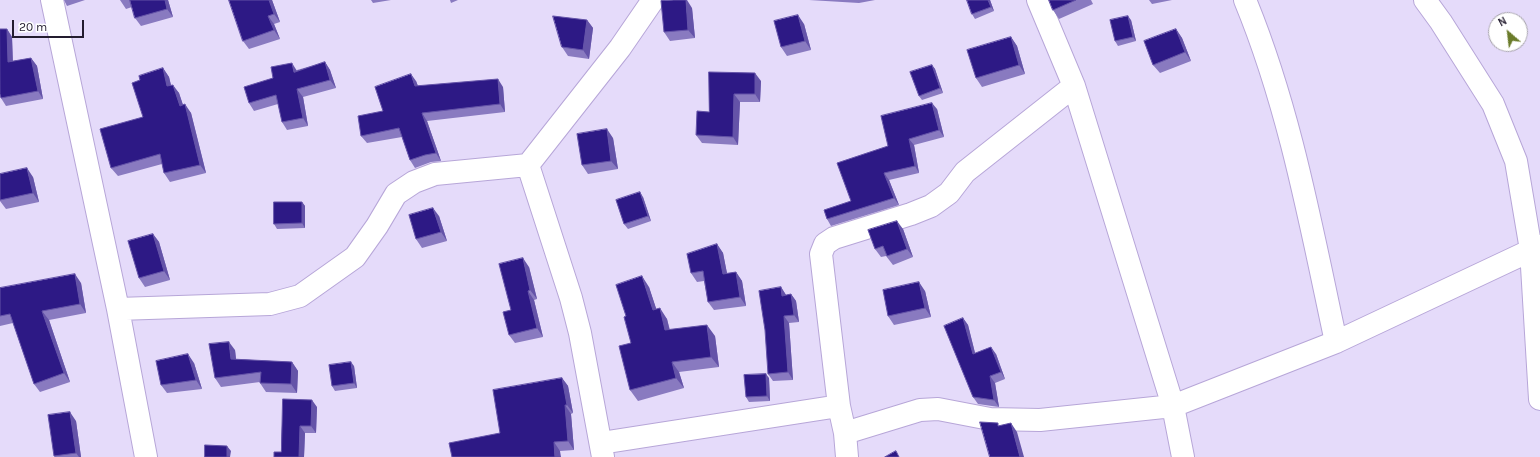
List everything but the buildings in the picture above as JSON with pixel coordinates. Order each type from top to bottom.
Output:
[{"type":"street","points":[[52,0],[118,309],[146,457]]},
{"type":"street","points":[[118,309],[270,304],[300,296],[355,257],[377,226],[396,194],[414,182],[435,174],[528,165],[620,48],[653,0]]},
{"type":"street","points":[[1038,0],[1074,86],[1173,406],[1183,457]]},
{"type":"street","points":[[1245,0],[1261,39],[1293,145],[1336,342]]},
{"type":"street","points":[[1425,0],[1442,22],[1493,104],[1516,161],[1536,248],[1540,399]]},
{"type":"street","points":[[847,457],[845,433],[839,406],[821,254],[825,244],[834,238],[912,214],[931,206],[948,193],[965,172],[1074,86]]},
{"type":"street","points":[[528,165],[571,298],[580,333],[602,450],[839,406]]},
{"type":"street","points":[[845,433],[920,410],[938,409],[990,419],[1040,420],[1173,406],[1336,342],[1536,248]]}]
